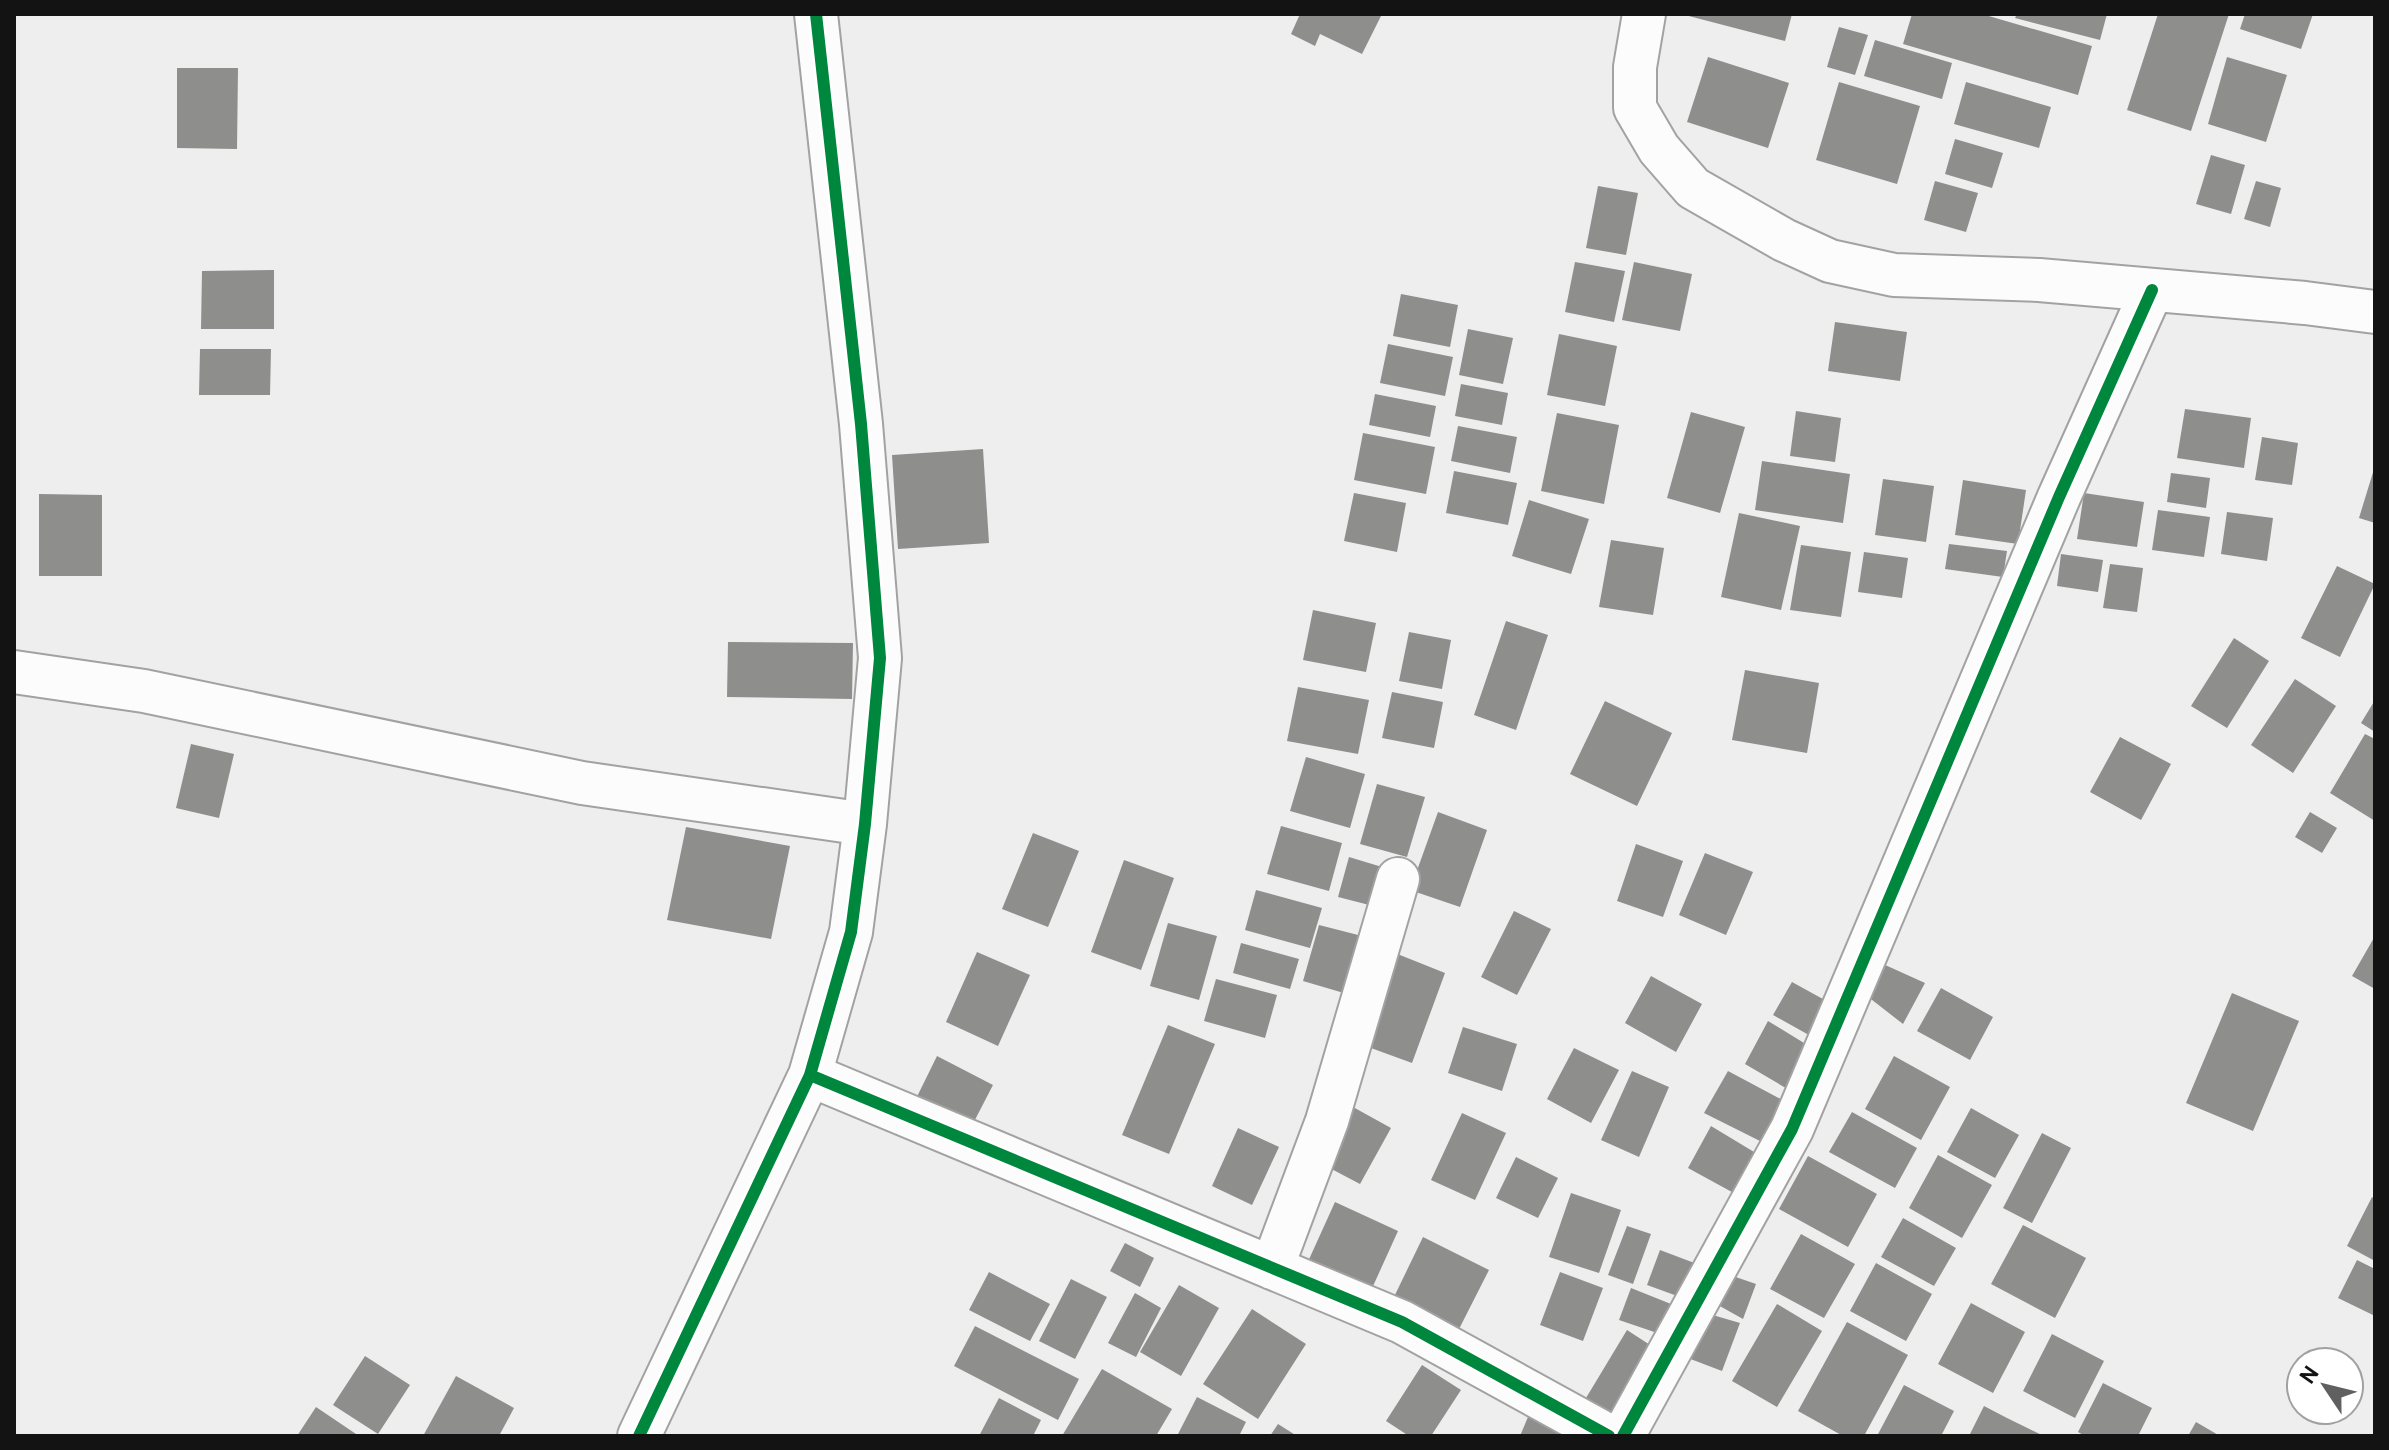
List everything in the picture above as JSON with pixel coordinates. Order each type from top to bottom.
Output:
[{"type":"street","points":[[639,1436],[810,1075],[851,932],[865,824],[880,658],[861,424],[816,14]]},
{"type":"street","points":[[1644,14],[1635,67],[1635,108],[1659,149],[1693,188],[1784,240],[1830,261],[1894,275],[2039,280],[2375,312]]},
{"type":"street","points":[[1623,1436],[1792,1129],[2059,497],[2152,290]]},
{"type":"street","points":[[14,672],[144,691],[582,783],[865,824]]},
{"type":"street","points":[[1272,1268],[1327,1121],[1398,879]]},
{"type":"street","points":[[810,1075],[1402,1322],[1609,1436]]},
{"type":"building","points":[[1300,14],[1382,14],[1362,54],[1320,34],[1315,46],[1291,34]]},
{"type":"building","points":[[1681,14],[1792,14],[1785,41]]},
{"type":"building","points":[[1912,14],[1982,14],[2092,46],[2078,95],[1903,44]]},
{"type":"building","points":[[2017,14],[2107,14],[2100,40],[2015,18]]},
{"type":"building","points":[[2158,14],[2229,14],[2191,131],[2127,110]]},
{"type":"building","points":[[2245,14],[2313,14],[2301,49],[2240,29]]},
{"type":"building","points":[[1839,27],[1868,35],[1855,75],[1827,67]]},
{"type":"building","points":[[1875,40],[1952,63],[1942,99],[1864,76]]},
{"type":"building","points":[[1708,57],[1789,83],[1768,148],[1687,122]]},
{"type":"building","points":[[2227,57],[2287,75],[2266,142],[2208,124]]},
{"type":"building","points":[[177,68],[238,68],[237,149],[177,148]]},
{"type":"building","points":[[1839,82],[1920,106],[1897,184],[1816,160]]},
{"type":"building","points":[[1966,82],[2051,107],[2039,148],[1954,124]]},
{"type":"building","points":[[1955,139],[2003,153],[1992,188],[1945,174]]},
{"type":"building","points":[[2211,155],[2245,165],[2231,214],[2196,204]]},
{"type":"building","points":[[1935,181],[1978,193],[1966,232],[1924,220]]},
{"type":"building","points":[[2256,181],[2281,188],[2270,227],[2244,219]]},
{"type":"building","points":[[1598,186],[1638,193],[1626,255],[1586,248]]},
{"type":"building","points":[[1575,262],[1625,271],[1614,322],[1565,312]]},
{"type":"building","points":[[1634,262],[1692,274],[1680,331],[1622,320]]},
{"type":"building","points":[[274,270],[274,329],[201,329],[202,271]]},
{"type":"building","points":[[1401,294],[1458,305],[1450,347],[1393,336]]},
{"type":"building","points":[[1835,322],[1907,332],[1900,381],[1828,371]]},
{"type":"building","points":[[1468,329],[1513,338],[1503,384],[1459,375]]},
{"type":"building","points":[[1559,334],[1617,346],[1605,406],[1547,395]]},
{"type":"building","points":[[1388,344],[1453,357],[1445,396],[1380,383]]},
{"type":"building","points":[[200,349],[271,349],[270,395],[199,395]]},
{"type":"building","points":[[1461,384],[1508,393],[1502,425],[1455,416]]},
{"type":"building","points":[[1375,394],[1436,406],[1430,437],[1369,425]]},
{"type":"building","points":[[2185,409],[2251,418],[2244,468],[2177,458]]},
{"type":"building","points":[[1796,411],[1841,418],[1835,462],[1790,456]]},
{"type":"building","points":[[1691,412],[1745,427],[1720,513],[1667,498]]},
{"type":"building","points":[[1557,413],[1619,425],[1604,504],[1541,491]]},
{"type":"building","points":[[1458,426],[1517,437],[1510,473],[1451,461]]},
{"type":"building","points":[[1363,433],[1435,447],[1426,494],[1354,480]]},
{"type":"building","points":[[2262,437],[2298,443],[2292,485],[2255,480]]},
{"type":"building","points":[[983,449],[989,543],[898,549],[892,455]]},
{"type":"building","points":[[1762,461],[1850,474],[1843,523],[1755,510]]},
{"type":"building","points":[[2375,469],[2375,523],[2359,518]]},
{"type":"building","points":[[1454,471],[1517,483],[1508,525],[1446,513]]},
{"type":"building","points":[[2171,473],[2210,478],[2206,508],[2167,502]]},
{"type":"building","points":[[1883,479],[1934,486],[1926,542],[1875,535]]},
{"type":"building","points":[[1963,480],[2026,490],[2018,544],[1955,535]]},
{"type":"building","points":[[1354,493],[1406,503],[1397,552],[1344,541]]},
{"type":"building","points":[[2084,493],[2144,502],[2137,547],[2077,539]]},
{"type":"building","points":[[39,494],[102,495],[102,576],[39,576]]},
{"type":"building","points":[[1529,500],[1589,519],[1571,574],[1512,556]]},
{"type":"building","points":[[2158,510],[2210,517],[2204,557],[2152,550]]},
{"type":"building","points":[[2227,512],[2273,518],[2267,561],[2221,554]]},
{"type":"building","points":[[1739,513],[1800,526],[1781,610],[1721,597]]},
{"type":"building","points":[[1611,540],[1664,548],[1653,615],[1599,607]]},
{"type":"building","points":[[1949,544],[2007,551],[2003,577],[1945,569]]},
{"type":"building","points":[[1801,545],[1851,552],[1841,617],[1790,610]]},
{"type":"building","points":[[1864,552],[1908,558],[1902,598],[1858,592]]},
{"type":"building","points":[[2061,554],[2103,560],[2098,592],[2057,586]]},
{"type":"building","points":[[2110,564],[2143,568],[2137,612],[2103,608]]},
{"type":"building","points":[[2337,566],[2375,584],[2340,657],[2301,638]]},
{"type":"building","points":[[1313,610],[1376,623],[1366,672],[1303,660]]},
{"type":"building","points":[[1506,621],[1548,635],[1516,730],[1474,715]]},
{"type":"building","points":[[1409,632],[1451,640],[1442,689],[1399,681]]},
{"type":"building","points":[[2234,638],[2269,661],[2227,728],[2191,706]]},
{"type":"building","points":[[728,642],[853,643],[852,699],[727,697]]},
{"type":"building","points":[[1745,670],[1819,683],[1807,753],[1732,740]]},
{"type":"building","points":[[2295,679],[2336,706],[2293,773],[2251,745]]},
{"type":"building","points":[[1298,687],[1369,700],[1358,754],[1287,741]]},
{"type":"building","points":[[1392,692],[1443,702],[1434,748],[1382,738]]},
{"type":"building","points":[[2375,700],[2375,732],[2361,723]]},
{"type":"building","points":[[1605,701],[1672,733],[1637,806],[1570,774]]},
{"type":"building","points":[[2365,734],[2375,739],[2375,821],[2330,793]]},
{"type":"building","points":[[2120,737],[2171,764],[2141,820],[2090,792]]},
{"type":"building","points":[[191,744],[234,754],[219,818],[176,808]]},
{"type":"building","points":[[1306,757],[1365,774],[1350,828],[1290,811]]},
{"type":"building","points":[[1377,784],[1425,797],[1407,857],[1360,844]]},
{"type":"building","points":[[1438,812],[1487,830],[1460,907],[1410,890]]},
{"type":"building","points":[[2310,812],[2337,828],[2322,853],[2295,837]]},
{"type":"building","points":[[1281,826],[1342,843],[1329,891],[1267,874]]},
{"type":"building","points":[[686,827],[790,846],[771,939],[667,920]]},
{"type":"building","points":[[1033,833],[1079,851],[1048,927],[1002,909]]},
{"type":"building","points":[[1636,844],[1683,861],[1663,917],[1617,901]]},
{"type":"building","points":[[1705,853],[1753,872],[1726,935],[1679,915]]},
{"type":"building","points":[[1349,857],[1392,870],[1381,908],[1338,897]]},
{"type":"building","points":[[1124,860],[1174,878],[1141,970],[1091,952]]},
{"type":"building","points":[[1256,890],[1322,908],[1310,948],[1245,930]]},
{"type":"building","points":[[1514,911],[1551,929],[1517,995],[1481,977]]},
{"type":"building","points":[[1168,923],[1217,936],[1199,1000],[1150,986]]},
{"type":"building","points":[[1319,925],[1370,938],[1354,996],[1303,981]]},
{"type":"building","points":[[2375,936],[2375,989],[2352,976]]},
{"type":"building","points":[[1241,943],[1299,959],[1290,989],[1233,973]]},
{"type":"building","points":[[977,952],[1030,975],[998,1046],[946,1022]]},
{"type":"building","points":[[1395,953],[1445,973],[1412,1063],[1360,1044]]},
{"type":"building","points":[[1883,964],[1925,983],[1903,1024],[1867,996]]},
{"type":"building","points":[[1651,976],[1702,1004],[1676,1052],[1625,1023]]},
{"type":"building","points":[[1216,979],[1277,995],[1265,1038],[1204,1021]]},
{"type":"building","points":[[1792,982],[1841,1009],[1825,1044],[1773,1015]]},
{"type":"building","points":[[1941,988],[1993,1017],[1970,1060],[1917,1031]]},
{"type":"building","points":[[2232,993],[2299,1021],[2253,1131],[2186,1103]]},
{"type":"building","points":[[1768,1021],[1817,1051],[1796,1094],[1745,1064]]},
{"type":"building","points":[[1168,1025],[1215,1044],[1169,1154],[1122,1135]]},
{"type":"building","points":[[1463,1027],[1517,1044],[1502,1091],[1448,1073]]},
{"type":"building","points":[[1574,1048],[1619,1070],[1591,1123],[1547,1099]]},
{"type":"building","points":[[937,1056],[993,1085],[964,1141],[909,1113]]},
{"type":"building","points":[[1894,1056],[1950,1087],[1921,1140],[1865,1109]]},
{"type":"building","points":[[1632,1071],[1669,1087],[1639,1157],[1601,1140]]},
{"type":"building","points":[[1728,1071],[1790,1104],[1772,1147],[1704,1113]]},
{"type":"building","points":[[1353,1107],[1391,1128],[1360,1184],[1322,1164]]},
{"type":"building","points":[[1971,1108],[2019,1135],[1995,1178],[1947,1152]]},
{"type":"building","points":[[1852,1112],[1917,1148],[1895,1188],[1829,1152]]},
{"type":"building","points":[[1462,1113],[1506,1133],[1475,1200],[1431,1180]]},
{"type":"building","points":[[1711,1126],[1764,1158],[1741,1197],[1688,1168]]},
{"type":"building","points":[[1238,1128],[1279,1147],[1252,1205],[1212,1186]]},
{"type":"building","points":[[2042,1133],[2071,1148],[2032,1223],[2003,1208]]},
{"type":"building","points":[[1938,1155],[1992,1185],[1962,1238],[1909,1208]]},
{"type":"building","points":[[1808,1156],[1877,1194],[1848,1247],[1779,1209]]},
{"type":"building","points":[[1516,1157],[1558,1178],[1538,1218],[1496,1198]]},
{"type":"building","points":[[1571,1193],[1621,1210],[1599,1273],[1549,1257]]},
{"type":"building","points":[[2372,1197],[2375,1199],[2375,1261],[2347,1246]]},
{"type":"building","points":[[1335,1202],[1398,1231],[1364,1306],[1301,1277]]},
{"type":"building","points":[[1903,1218],[1956,1248],[1934,1286],[1881,1257]]},
{"type":"building","points":[[2023,1225],[2086,1258],[2055,1318],[1991,1284]]},
{"type":"building","points":[[1627,1226],[1651,1234],[1633,1284],[1608,1275]]},
{"type":"building","points":[[1801,1234],[1855,1264],[1824,1318],[1770,1289]]},
{"type":"building","points":[[1423,1237],[1489,1270],[1458,1331],[1393,1299]]},
{"type":"building","points":[[1125,1243],[1154,1258],[1140,1287],[1110,1271]]},
{"type":"building","points":[[1660,1250],[1705,1267],[1691,1301],[1647,1285]]},
{"type":"building","points":[[2357,1260],[2375,1269],[2375,1316],[2338,1298]]},
{"type":"building","points":[[1876,1263],[1932,1294],[1906,1341],[1850,1311]]},
{"type":"building","points":[[989,1272],[1050,1304],[1030,1341],[969,1310]]},
{"type":"building","points":[[1560,1272],[1603,1288],[1583,1341],[1540,1325]]},
{"type":"building","points":[[1727,1274],[1756,1284],[1743,1319],[1709,1300]]},
{"type":"building","points":[[1071,1279],[1107,1297],[1075,1359],[1039,1341]]},
{"type":"building","points":[[1179,1285],[1219,1308],[1181,1376],[1140,1352]]},
{"type":"building","points":[[1631,1288],[1686,1310],[1669,1337],[1619,1320]]},
{"type":"building","points":[[1135,1293],[1161,1308],[1136,1357],[1108,1343]]},
{"type":"building","points":[[1971,1303],[2025,1332],[1993,1393],[1938,1364]]},
{"type":"building","points":[[1777,1304],[1822,1331],[1777,1407],[1732,1381]]},
{"type":"building","points":[[1252,1309],[1306,1344],[1258,1419],[1203,1384]]},
{"type":"building","points":[[1706,1313],[1740,1323],[1722,1371],[1680,1355]]},
{"type":"building","points":[[1847,1322],[1908,1355],[1864,1436],[1843,1436],[1798,1411]]},
{"type":"building","points":[[975,1326],[1079,1379],[1058,1420],[954,1366]]},
{"type":"building","points":[[1627,1330],[1664,1354],[1622,1422],[1586,1398]]},
{"type":"building","points":[[2052,1334],[2104,1361],[2075,1418],[2023,1391]]},
{"type":"building","points":[[365,1356],[410,1385],[378,1434],[333,1405]]},
{"type":"building","points":[[1422,1365],[1461,1390],[1431,1436],[1409,1436],[1386,1421]]},
{"type":"building","points":[[1102,1369],[1172,1409],[1156,1436],[1062,1436]]},
{"type":"building","points":[[456,1376],[514,1408],[499,1436],[423,1436]]},
{"type":"building","points":[[2103,1383],[2152,1408],[2138,1436],[2085,1436],[2078,1432]]},
{"type":"building","points":[[1904,1385],[1954,1411],[1941,1436],[1877,1436]]},
{"type":"building","points":[[1197,1397],[1246,1422],[1239,1436],[1177,1436]]},
{"type":"building","points":[[999,1398],[1041,1420],[1033,1436],[979,1436]]},
{"type":"building","points":[[1533,1405],[1566,1436],[1520,1436]]},
{"type":"building","points":[[1984,1406],[2007,1418],[2044,1436],[1969,1436]]},
{"type":"building","points":[[316,1407],[359,1436],[297,1436]]},
{"type":"building","points":[[2196,1422],[2220,1436],[2188,1436]]},
{"type":"building","points":[[1278,1424],[1297,1436],[1270,1436]]},
{"type":"cycle path","points":[[639,1436],[810,1075],[851,932],[865,824],[880,658],[861,424],[816,14]]},
{"type":"cycle path","points":[[1623,1436],[1792,1129],[2059,497],[2152,290]]},
{"type":"cycle path","points":[[810,1075],[1402,1322],[1609,1436]]}]
